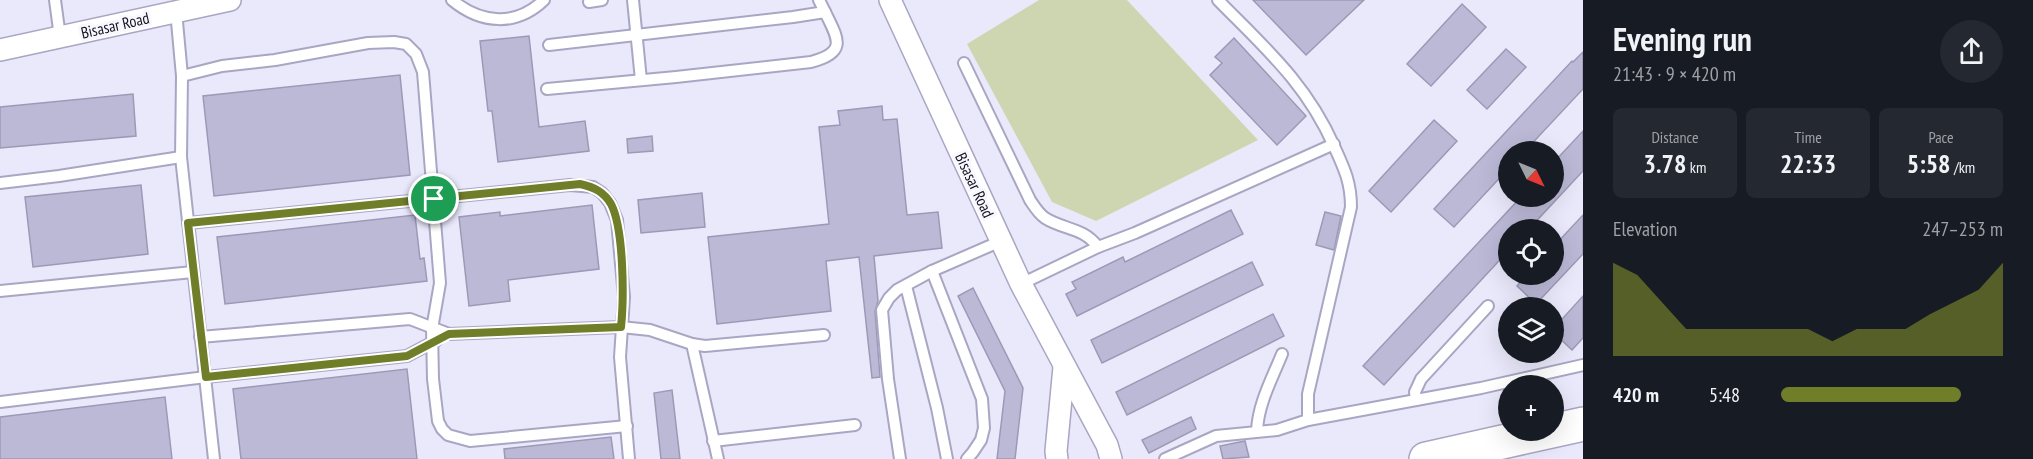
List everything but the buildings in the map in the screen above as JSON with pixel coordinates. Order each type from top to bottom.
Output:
[{"type":"highway","points":[[1426,459],[1583,424]]},
{"type":"street","name":"Bisasar Road","points":[[0,50],[230,0]]},
{"type":"street","name":"Bisasar Road","points":[[890,0],[1000,241],[1107,445],[1111,459]]},
{"type":"street","points":[[1057,459],[1065,367]]},
{"type":"lane","points":[[55,0],[60,37]]},
{"type":"lane","points":[[452,0],[480,15],[505,20],[525,14],[544,0]]},
{"type":"lane","points":[[589,2],[602,0]]},
{"type":"lane","points":[[633,0],[641,80]]},
{"type":"lane","points":[[547,89],[811,62],[826,58],[832,54],[837,43],[834,30],[819,0]]},
{"type":"lane","points":[[1218,0],[1292,75],[1324,123],[1348,175],[1351,207],[1308,394],[1308,420]]},
{"type":"lane","points":[[176,11],[182,76],[181,157],[214,459]]},
{"type":"lane","points":[[549,45],[825,12]]},
{"type":"lane","points":[[182,76],[222,66],[275,60],[368,43],[406,44],[416,54],[423,72],[440,283],[432,328],[433,379],[438,421],[442,429],[454,438],[470,441],[627,426]]},
{"type":"lane","points":[[964,63],[1030,200],[1038,211],[1053,222],[1086,234],[1098,247]]},
{"type":"lane","points":[[1021,284],[1098,247],[1135,233],[1334,144]]},
{"type":"lane","points":[[0,183],[181,157]]},
{"type":"lane","points":[[188,223],[570,185],[593,187],[610,203],[617,220],[624,297],[620,357],[629,459]]},
{"type":"lane","points":[[900,459],[888,379],[882,310],[897,290],[932,271],[1000,241]]},
{"type":"lane","points":[[932,271],[982,399],[985,417],[982,434],[974,453],[967,459]]},
{"type":"lane","points":[[0,291],[193,272]]},
{"type":"lane","points":[[906,286],[937,408],[947,459]]},
{"type":"lane","points":[[1416,400],[1415,392],[1421,379],[1488,306]]},
{"type":"lane","points":[[200,337],[410,319],[449,334]]},
{"type":"lane","points":[[0,402],[407,356],[449,334],[621,327],[650,330],[705,346],[824,335]]},
{"type":"lane","points":[[692,344],[718,459]]},
{"type":"lane","points":[[1257,431],[1258,413],[1282,354]]},
{"type":"lane","points":[[1165,459],[1216,436],[1277,430],[1308,420],[1583,365]]},
{"type":"lane","points":[[713,441],[855,425]]},
{"type":"green space","points":[[1039,0],[1127,0],[1258,140],[1096,221],[1052,202],[967,44]]},
{"type":"route","points":[[580,184],[593,187],[602,193],[610,203],[617,220],[624,297],[621,327],[449,334],[407,356],[206,377],[188,223],[434,199],[580,184]]}]
